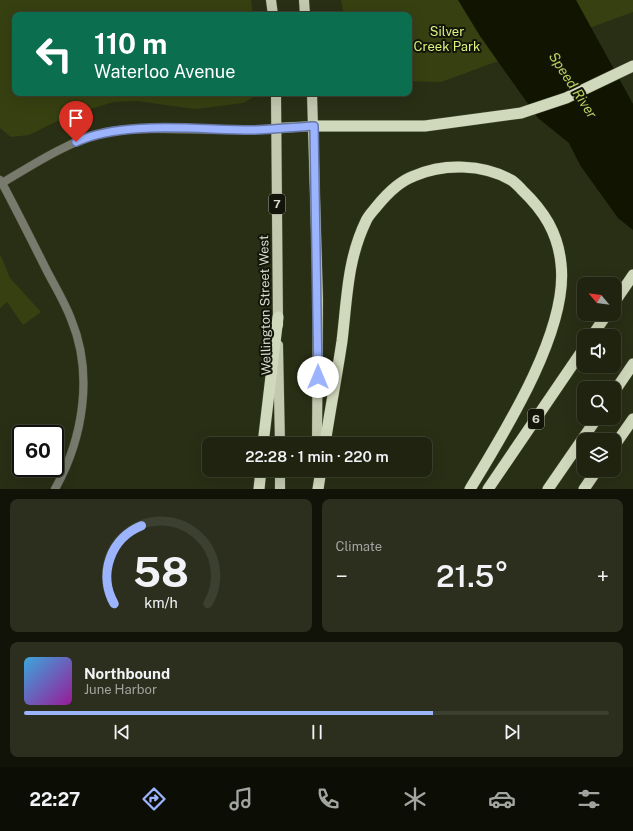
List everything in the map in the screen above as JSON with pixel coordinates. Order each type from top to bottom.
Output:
[{"type":"highway","points":[[314,126],[425,126],[489,119],[520,113],[566,98],[633,66]]},
{"type":"highway","points":[[326,437],[342,341],[345,297],[352,258],[366,220],[386,195],[413,176],[444,168],[478,168],[512,180],[539,206],[554,234],[562,264],[561,294],[554,326],[515,412],[470,489]]},
{"type":"highway","points":[[621,293],[633,275]]},
{"type":"highway","points":[[264,437],[278,317]]},
{"type":"highway","name":"6","points":[[488,489],[577,358]]},
{"type":"highway","points":[[621,382],[633,364]]},
{"type":"highway","points":[[621,436],[633,419]]},
{"type":"highway","points":[[548,489],[592,425]]},
{"type":"highway","points":[[259,489],[260,477]]},
{"type":"highway","points":[[317,489],[320,477]]},
{"type":"highway","points":[[584,489],[592,477]]},
{"type":"main road","points":[[271,0],[273,12]]},
{"type":"main road","points":[[304,0],[305,12]]},
{"type":"main road","name":"Wellington Street West","points":[[276,96],[280,437]]},
{"type":"main road","points":[[312,96],[318,300],[317,437]]},
{"type":"main road","points":[[276,128],[314,126]]},
{"type":"main road","points":[[280,477],[280,489]]},
{"type":"main road","points":[[317,477],[317,489]]},
{"type":"street","points":[[55,489],[72,454],[80,425],[83,382],[80,350],[72,320],[1,181],[85,138],[107,132],[136,129],[253,130],[276,128]]},
{"type":"green space","points":[[0,0],[251,0],[253,12],[12,12],[12,96],[253,96],[243,103],[195,109],[137,101],[114,102],[70,115],[29,135],[11,137],[0,128]]},
{"type":"green space","name":"Silver Creek Park","points":[[341,0],[633,0],[633,12],[441,82],[412,81],[412,12],[343,12]]},
{"type":"green space","points":[[0,254],[10,278],[41,312],[23,325],[7,302],[0,308]]},
{"type":"water","name":"Speed River","points":[[458,0],[576,0],[633,104],[633,230],[618,218],[580,165],[569,143],[538,118],[480,36]]},
{"type":"route","points":[[76,142],[107,132],[136,129],[253,130],[314,126],[318,300],[318,377]]}]
